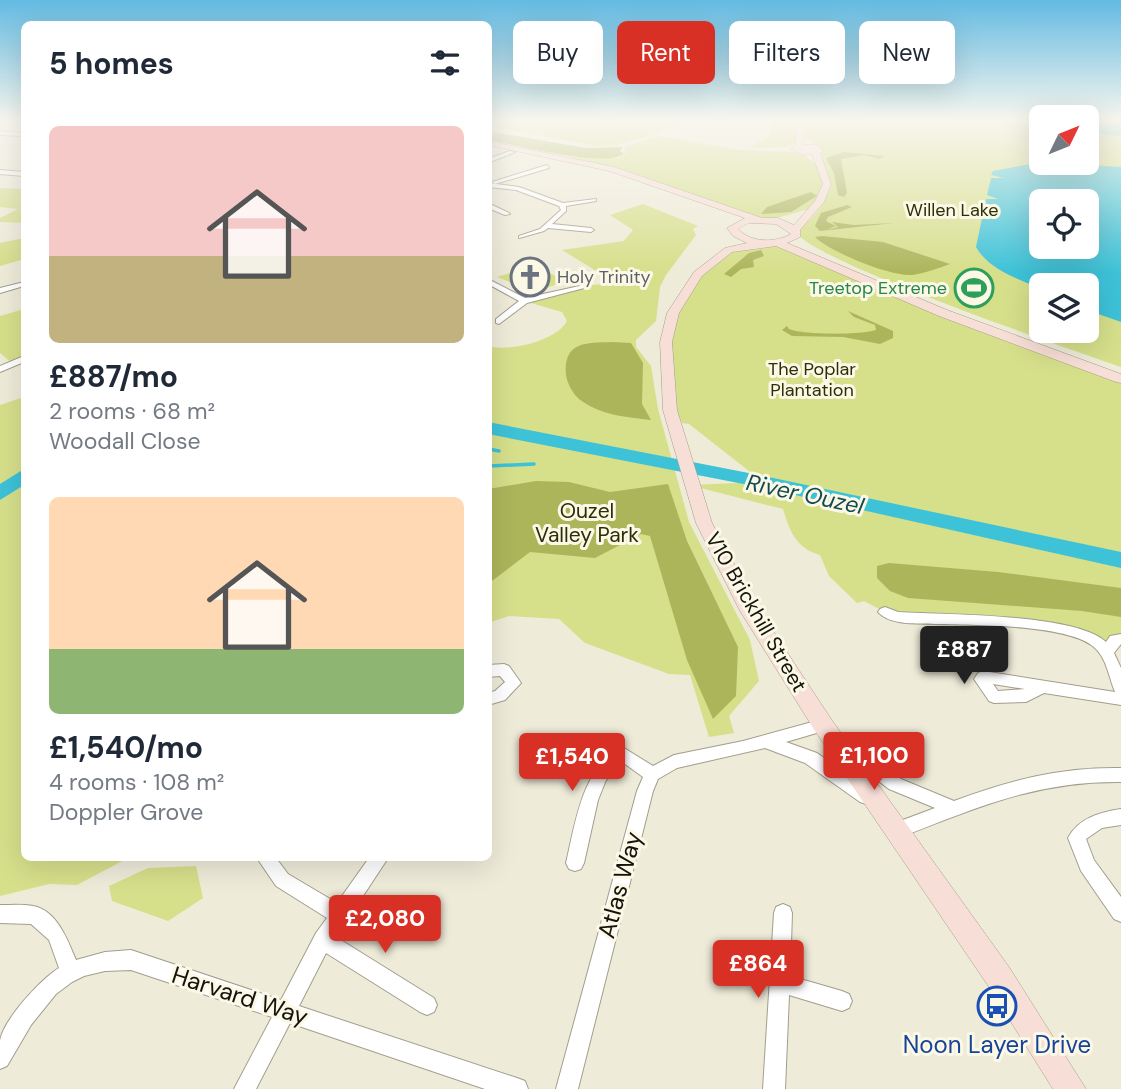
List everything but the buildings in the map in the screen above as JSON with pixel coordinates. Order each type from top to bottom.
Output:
[{"type":"street","points":[[0,172],[21,174]]},
{"type":"street","points":[[492,184],[529,172]]},
{"type":"street","points":[[589,172],[660,191],[719,214],[734,230],[771,242],[943,313],[1121,379]]},
{"type":"street","points":[[616,172],[764,219],[796,232],[821,252],[874,275],[1121,367]]},
{"type":"street","points":[[796,232],[807,214],[819,202],[827,184],[822,172]]},
{"type":"street","points":[[492,185],[525,190],[562,205],[594,200]]},
{"type":"street","points":[[525,190],[535,187]]},
{"type":"street","points":[[521,237],[548,226],[564,210],[562,205]]},
{"type":"street","points":[[492,207],[507,214]]},
{"type":"street","points":[[734,230],[764,219],[807,214]]},
{"type":"street","points":[[548,226],[591,230]]},
{"type":"street","points":[[729,250],[734,230]]},
{"type":"street","name":"V10 Brickhill Street","points":[[796,232],[771,242],[729,250],[698,274],[673,313],[666,342],[670,410],[704,523],[750,611],[823,725],[898,831],[1071,1089]]},
{"type":"street","points":[[492,283],[524,301]]},
{"type":"street","points":[[0,291],[21,285]]},
{"type":"street","points":[[499,321],[508,317],[524,301],[584,287]]},
{"type":"street","points":[[0,369],[21,360]]},
{"type":"street","points":[[885,612],[897,617],[1070,630],[1097,641],[1107,652],[1121,690]]},
{"type":"street","points":[[1107,652],[1115,640],[1121,639]]},
{"type":"street","points":[[492,671],[504,670],[514,683],[500,696],[492,698]]},
{"type":"street","points":[[1040,688],[1121,699]]},
{"type":"street","points":[[575,863],[590,800],[600,776],[624,755],[652,774],[674,762],[823,725],[870,768],[895,784],[955,809]]},
{"type":"street","points":[[766,741],[811,758],[881,807]]},
{"type":"street","points":[[898,831],[1034,780],[1085,773],[1121,775]]},
{"type":"street","name":"Atlas Way","points":[[567,1089],[637,821],[652,774]]},
{"type":"street","points":[[1121,817],[1106,818],[1081,832],[1077,838],[1087,865],[1121,914]]},
{"type":"street","points":[[268,861],[282,880],[340,915]]},
{"type":"street","points":[[245,1089],[323,940],[377,861]]},
{"type":"street","points":[[774,1089],[783,913]]},
{"type":"street","points":[[0,914],[35,915],[56,934],[70,970]]},
{"type":"street","points":[[323,940],[427,1005]]},
{"type":"street","name":"Harvard Way","points":[[0,1059],[31,1003],[70,970],[108,960],[131,960],[517,1089]]},
{"type":"street","points":[[780,983],[842,1001]]},
{"type":"green space","points":[[612,172],[820,172],[823,184],[821,194],[809,209],[769,220]]},
{"type":"green space","name":"Willen Lake","points":[[826,172],[1029,172],[1029,175],[1099,175],[1099,172],[1121,172],[1121,367],[1054,343],[1099,343],[1099,273],[1029,273],[1029,334],[890,282],[809,243],[795,230],[818,211],[831,185]]},
{"type":"green space","points":[[843,172],[847,193],[844,197],[838,195],[834,173]]},
{"type":"green space","points":[[0,188],[21,189],[21,223],[0,222],[0,218],[18,209],[0,207]]},
{"type":"green space","points":[[811,192],[817,196],[791,212],[761,214],[767,207]]},
{"type":"green space","name":"Ouzel Valley Park","points":[[643,204],[698,226],[693,229],[696,235],[666,275],[660,287],[656,321],[636,340],[636,347],[651,366],[658,409],[689,522],[750,640],[759,681],[729,716],[734,733],[709,737],[690,675],[669,674],[585,643],[559,619],[509,616],[492,622],[492,346],[532,343],[553,334],[567,321],[562,312],[524,301],[592,285],[616,283],[562,250],[624,241],[633,230],[610,215]]},
{"type":"green space","points":[[847,205],[852,207],[828,217],[826,221],[836,226],[827,230],[838,227],[832,222],[854,225],[894,223],[820,231],[815,226],[821,213]]},
{"type":"green space","points":[[815,237],[883,242],[950,264],[927,272],[903,275],[847,256]]},
{"type":"green space","points":[[21,239],[21,260],[0,266],[0,243]]},
{"type":"green space","name":"The Poplar Plantation","points":[[766,242],[1121,379],[1121,639],[1110,645],[1085,634],[885,612],[864,601],[857,603],[829,576],[820,555],[805,548],[795,538],[783,509],[689,485],[763,482],[689,424],[682,423],[670,410],[666,368],[673,313],[698,274],[729,250]]},
{"type":"green space","points":[[761,250],[764,256],[753,260],[754,267],[741,269],[731,277],[724,274],[749,253]]},
{"type":"green space","points":[[533,266],[563,279],[563,282],[535,292],[497,277]]},
{"type":"green space","points":[[21,310],[21,360],[13,364],[0,353],[0,316]]},
{"type":"green space","points":[[848,311],[893,331],[893,338],[880,344],[843,337],[792,336],[782,330],[787,326],[796,331],[819,333],[876,330],[875,325],[854,317]]},
{"type":"green space","points":[[631,343],[643,363],[642,404],[651,420],[595,409],[579,399],[569,385],[566,364],[572,350],[585,344]]},
{"type":"green space","points":[[21,398],[21,861],[122,861],[77,885],[49,884],[0,896],[0,405]]},
{"type":"green space","points":[[536,481],[569,482],[610,492],[668,484],[687,541],[738,647],[736,696],[713,719],[687,660],[650,536],[641,534],[595,558],[530,552],[492,581],[492,488]]},
{"type":"green space","points":[[889,563],[998,572],[1121,588],[1121,617],[1082,611],[908,598],[890,591],[877,578],[877,566]]},
{"type":"green space","points":[[196,866],[203,898],[168,921],[112,901],[109,886],[148,868]]},
{"type":"water","points":[[993,172],[1099,175],[1099,172],[1121,172],[1121,322],[1099,314],[1099,273],[1029,273],[1029,284],[1005,273],[982,255],[976,247],[986,199],[998,199],[987,195],[991,178],[1004,178],[991,175]]},
{"type":"waterway","name":"River Ouzel","points":[[492,429],[764,482],[1121,560]]},
{"type":"waterway","points":[[492,450],[499,451]]},
{"type":"waterway","points":[[492,466],[534,464]]},
{"type":"waterway","name":"River Ouzel","points":[[0,494],[21,477]]},
{"type":"place","name":"Holy Trinity","points":[[530,277]]},
{"type":"place","name":"Treetop Extreme","points":[[974,288]]},
{"type":"place","name":"Noon Layer Drive","points":[[997,1006]]}]
